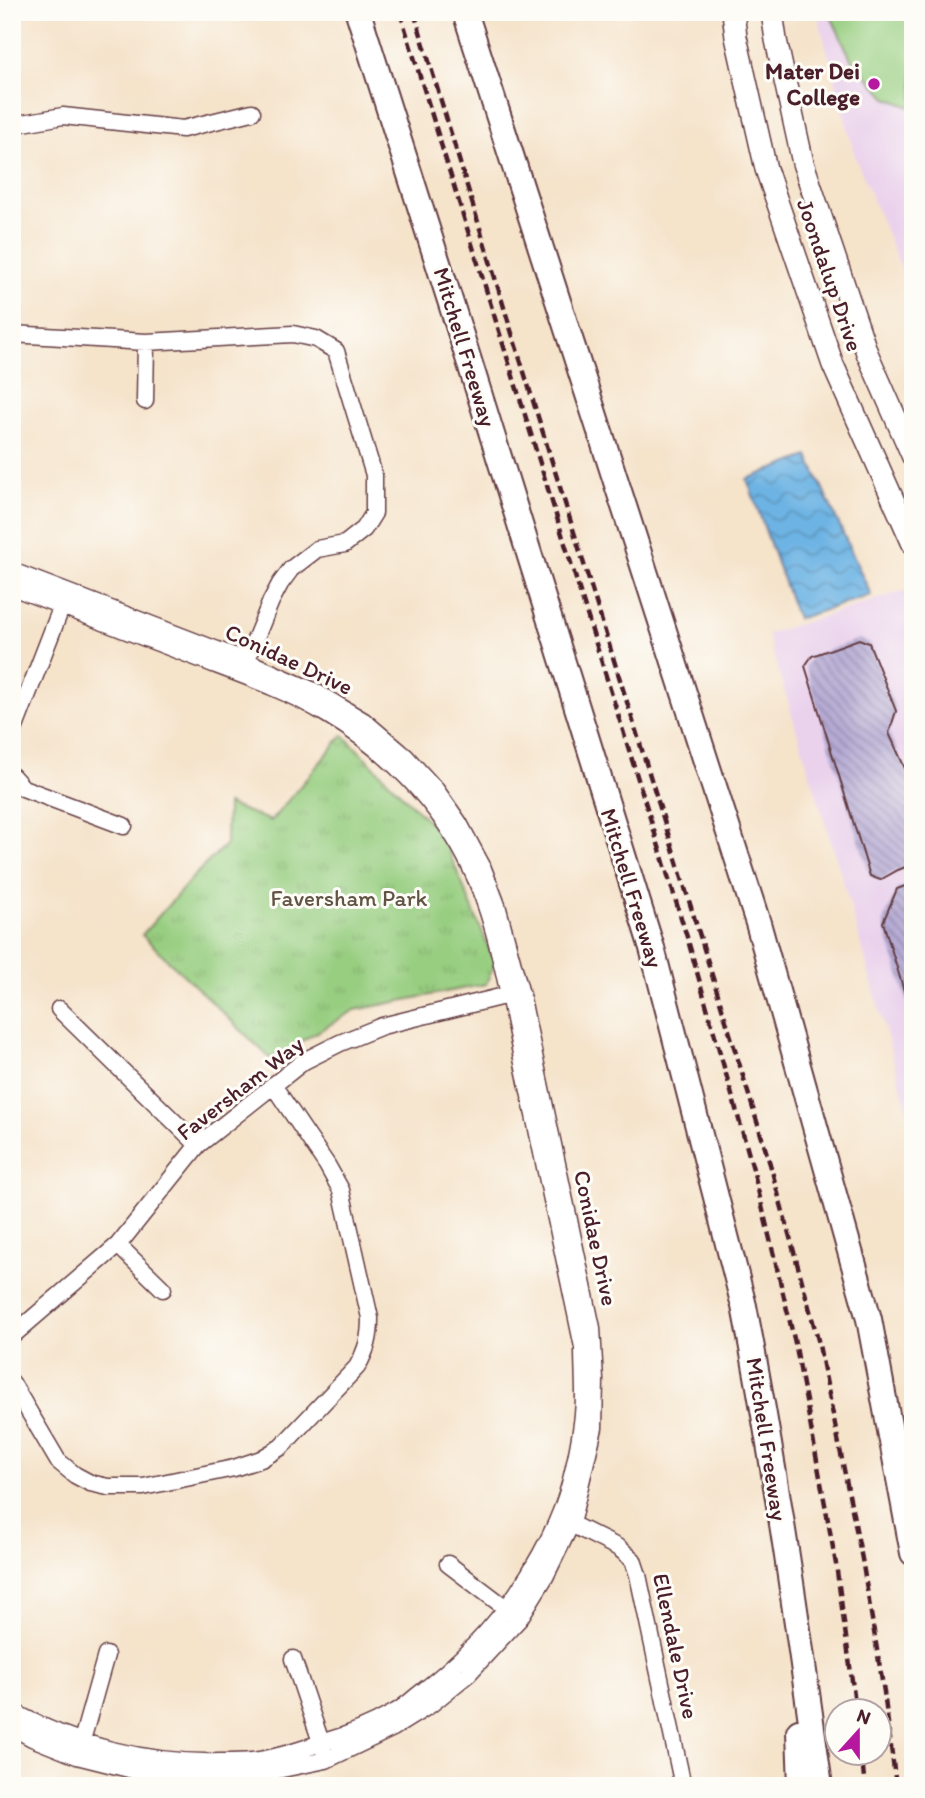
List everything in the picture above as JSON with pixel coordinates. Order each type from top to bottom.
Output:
[{"type":"highway","name":"Mitchell Freeway","points":[[358,12],[652,948],[744,1306],[796,1613],[820,1786]]},
{"type":"highway","points":[[465,12],[758,923],[869,1319],[913,1553]]},
{"type":"highway","points":[[796,1613],[801,1786]]},
{"type":"main road","name":"Joondalup Drive","points":[[733,12],[765,169],[833,365],[913,544]]},
{"type":"main road","name":"Joondalup Drive","points":[[772,12],[803,163],[867,353],[913,457]]},
{"type":"street","points":[[12,125],[63,116],[183,129],[252,112]]},
{"type":"street","points":[[12,334],[146,342],[293,334],[316,339],[336,351],[374,475],[374,513],[363,529],[345,544],[317,549],[291,569],[279,584],[243,668]]},
{"type":"street","points":[[145,401],[146,342]]},
{"type":"street","name":"Conidae Drive","points":[[12,571],[64,599],[243,668],[314,691],[364,721],[405,756],[436,790],[458,823],[491,884],[498,905],[515,995],[592,1328],[595,1380],[594,1428],[545,1577],[468,1674],[430,1705],[394,1728],[326,1760],[248,1776],[192,1778],[141,1772],[79,1749],[12,1711]]},
{"type":"street","name":"Conidae Drive","points":[[12,587],[64,599]]},
{"type":"street","points":[[12,735],[64,599]]},
{"type":"street","points":[[12,776],[23,788],[124,827]]},
{"type":"street","name":"Faversham Way","points":[[12,1336],[118,1245],[198,1145],[304,1061],[382,1026],[515,995]]},
{"type":"street","points":[[59,1009],[198,1145]]},
{"type":"street","points":[[12,1383],[58,1461],[75,1475],[90,1483],[108,1487],[144,1487],[234,1468],[261,1459],[281,1447],[357,1367],[370,1338],[370,1318],[341,1190],[273,1085]]},
{"type":"street","points":[[118,1245],[163,1289]]},
{"type":"street","name":"Ellendale Drive","points":[[565,1521],[619,1548],[633,1560],[683,1786]]},
{"type":"street","points":[[448,1564],[513,1614]]},
{"type":"street","name":"Conidae Drive","points":[[12,1727],[32,1738],[79,1749],[190,1763],[251,1761],[292,1753],[358,1732],[395,1713],[437,1681],[492,1628],[513,1614]]},
{"type":"street","points":[[79,1749],[106,1655]]},
{"type":"street","points":[[293,1660],[323,1743],[326,1760]]},
{"type":"shaded area","name":"Mater Dei College","points":[[817,12],[913,12],[913,298],[855,156]]},
{"type":"shaded area","points":[[913,588],[913,1129],[844,884],[767,634]]},
{"type":"green space","points":[[829,12],[913,12],[913,108],[887,98],[851,59]]},
{"type":"green space","name":"Faversham Park","points":[[343,735],[442,835],[495,963],[486,984],[355,1010],[271,1059],[142,935],[226,844],[227,804],[271,821]]},
{"type":"water","points":[[808,456],[871,595],[797,619],[747,479]]},
{"type":"building","points":[[859,639],[869,643],[896,711],[889,733],[913,786],[913,864],[880,880],[870,876],[805,666],[812,656]]},
{"type":"building","points":[[913,883],[912,1017],[883,922],[897,889]]},
{"type":"railway","points":[[400,12],[687,937],[753,1169],[796,1347],[836,1564],[854,1696]]},
{"type":"railway","points":[[414,12],[770,1164],[818,1340],[862,1559],[896,1786]]},
{"type":"railway","points":[[863,1766],[865,1786]]},
{"type":"place","name":"Mater Dei College","points":[[874,84]]}]
